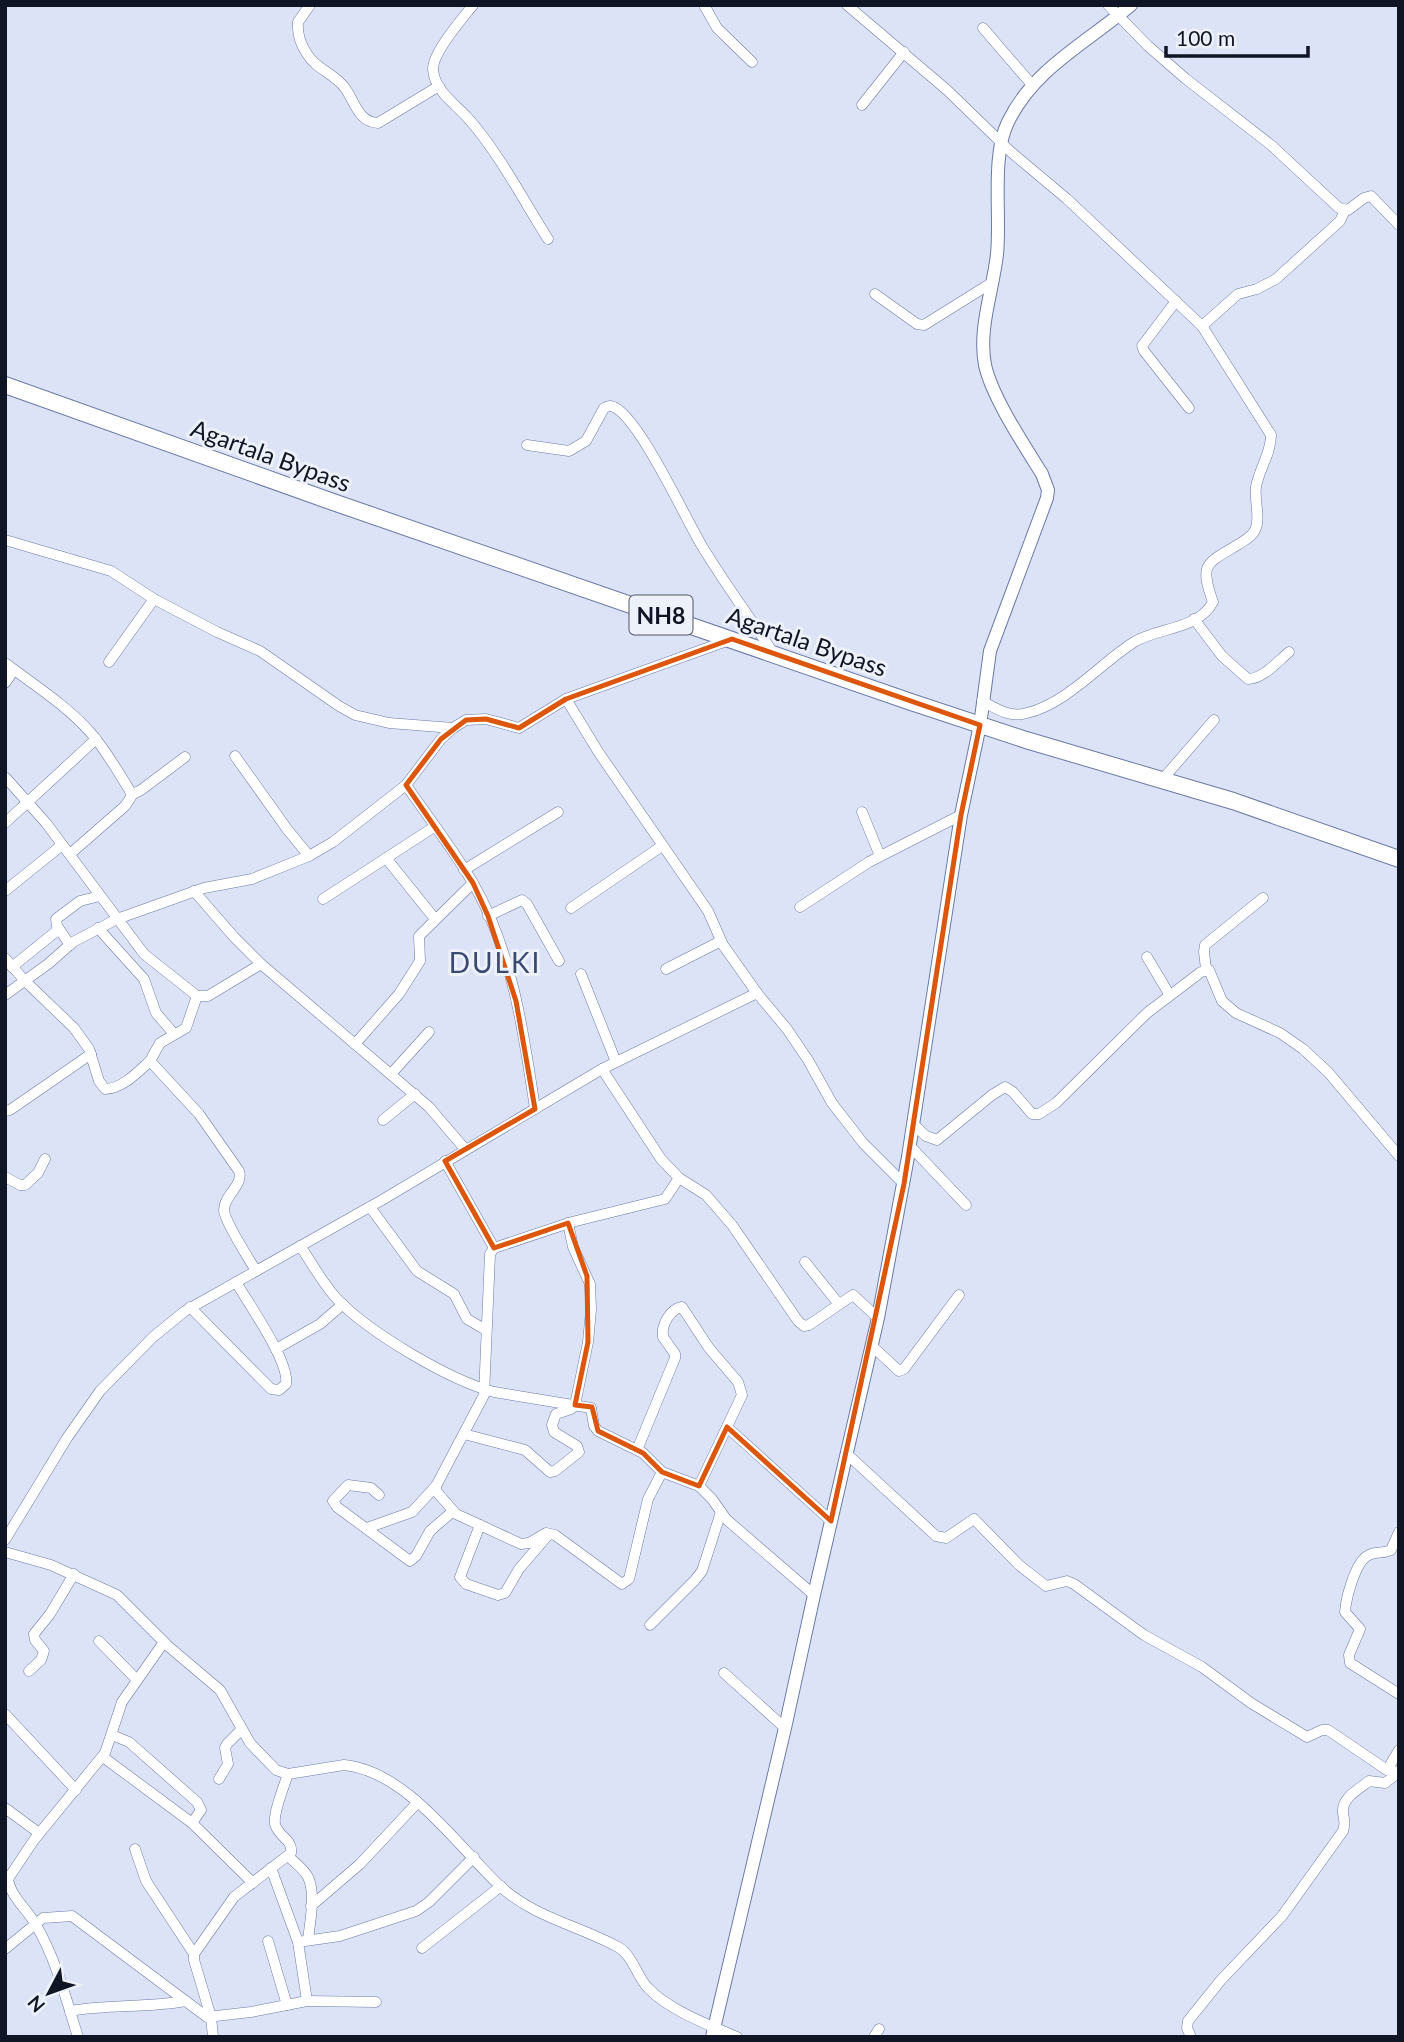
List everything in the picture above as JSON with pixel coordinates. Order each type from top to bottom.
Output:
[{"type":"highway","name":"Agartala Bypass","points":[[5,385],[333,502],[981,725],[1162,780],[1399,859]]},
{"type":"street","points":[[310,5],[298,22],[301,41],[311,59],[346,89],[362,118],[377,123],[439,86]]},
{"type":"street","points":[[473,5],[439,53],[433,66],[439,86],[482,135],[548,239]]},
{"type":"street","points":[[704,5],[717,28],[752,62]]},
{"type":"street","points":[[847,5],[947,90],[1202,326],[1271,435],[1271,444],[1256,486],[1258,524],[1255,533],[1209,564],[1205,578],[1213,602],[1210,608],[1194,619],[1136,641],[1066,693],[1039,709],[1017,715],[1004,713],[982,701]]},
{"type":"street","points":[[1108,5],[1148,46],[1186,79],[1271,145],[1339,208],[1345,210]]},
{"type":"street","points":[[713,2032],[878,1318],[904,1184],[961,814],[981,725],[989,651],[1035,533],[1048,490],[1042,474],[994,391],[985,366],[984,325],[997,254],[1001,142],[1008,121],[1033,86],[1058,59],[1131,5]]},
{"type":"street","points":[[983,28],[1033,86]]},
{"type":"street","points":[[862,105],[904,52]]},
{"type":"street","points":[[1202,326],[1238,294],[1257,289],[1276,279],[1340,221],[1345,210],[1364,198],[1371,197],[1399,225]]},
{"type":"street","points":[[875,294],[917,324],[924,325],[993,282]]},
{"type":"street","points":[[1175,301],[1142,345],[1189,408]]},
{"type":"street","points":[[527,445],[569,452],[586,441],[604,408],[616,408],[635,429],[661,470],[702,546],[774,653]]},
{"type":"street","points":[[5,540],[111,571],[154,599],[260,651],[355,715],[389,723],[453,728]]},
{"type":"street","points":[[108,662],[154,599]]},
{"type":"street","points":[[1194,619],[1222,656],[1248,679],[1254,679],[1289,652]]},
{"type":"street","points":[[5,995],[70,945],[117,919],[194,891],[253,879],[309,856],[333,842],[406,785],[453,728],[466,720],[478,718],[519,728],[566,699],[732,639]]},
{"type":"street","points":[[5,663],[72,714],[96,739],[131,795]]},
{"type":"street","points":[[5,683],[15,670]]},
{"type":"street","points":[[566,699],[599,753],[708,911],[722,941],[757,993],[788,1029],[832,1103],[863,1143],[904,1184]]},
{"type":"street","points":[[1162,780],[1214,720]]},
{"type":"street","points":[[5,823],[96,739]]},
{"type":"street","points":[[235,756],[287,830],[309,856]]},
{"type":"street","points":[[70,855],[112,819],[125,806],[131,795],[185,757]]},
{"type":"street","points":[[5,777],[29,802],[144,954],[197,996],[208,996],[261,964]]},
{"type":"street","points":[[406,785],[473,883],[488,916],[516,1001],[535,1109]]},
{"type":"street","points":[[464,870],[558,812]]},
{"type":"street","points":[[862,812],[880,856]]},
{"type":"street","points":[[800,906],[880,856],[961,814]]},
{"type":"street","points":[[323,899],[434,827]]},
{"type":"street","points":[[5,891],[62,845]]},
{"type":"street","points":[[571,908],[662,846]]},
{"type":"street","points":[[386,858],[435,919]]},
{"type":"street","points":[[355,1044],[399,994],[420,961],[419,936],[473,883]]},
{"type":"street","points":[[194,891],[261,964],[415,1094],[465,1149]]},
{"type":"street","points":[[70,945],[56,922],[60,915],[80,901],[100,895]]},
{"type":"street","points":[[1206,970],[1205,945],[1263,898]]},
{"type":"street","points":[[488,916],[522,900],[527,904],[559,961]]},
{"type":"street","points":[[98,928],[144,979],[156,1013],[174,1034]]},
{"type":"street","points":[[59,929],[9,962],[74,1028],[91,1054],[99,1081],[105,1088],[111,1089],[131,1078],[150,1061],[160,1043],[186,1028],[197,996]]},
{"type":"street","points":[[666,969],[722,941]]},
{"type":"street","points":[[1147,957],[1169,994]]},
{"type":"street","points":[[913,1124],[926,1136],[937,1140],[1005,1087],[1013,1091],[1032,1114],[1039,1114],[1056,1102],[1125,1033],[1169,994],[1206,970]]},
{"type":"street","points":[[1206,970],[1212,973],[1216,991],[1230,1009],[1280,1033],[1303,1049],[1328,1072],[1399,1156]]},
{"type":"street","points":[[581,974],[616,1062]]},
{"type":"street","points":[[5,1540],[67,1438],[100,1391],[153,1337],[190,1307],[370,1207],[602,1069],[757,993]]},
{"type":"street","points":[[391,1074],[429,1032]]},
{"type":"street","points":[[5,1111],[91,1054]]},
{"type":"street","points":[[150,1061],[199,1114],[239,1171],[239,1181],[226,1200],[224,1213],[256,1270]]},
{"type":"street","points":[[602,1069],[661,1159],[679,1178],[706,1195],[732,1225],[798,1321],[804,1326],[809,1325],[853,1295],[878,1318]]},
{"type":"street","points":[[383,1120],[415,1094]]},
{"type":"street","points":[[910,1146],[966,1205]]},
{"type":"street","points":[[5,1177],[25,1185],[38,1172],[45,1158]]},
{"type":"street","points":[[445,1161],[494,1248]]},
{"type":"street","points":[[367,1528],[412,1512],[436,1486],[485,1389],[490,1254],[494,1248],[568,1223],[665,1199],[679,1178]]},
{"type":"street","points":[[370,1207],[416,1271],[454,1294],[467,1319],[486,1330]]},
{"type":"street","points":[[464,1434],[518,1447],[530,1454],[547,1471],[555,1471],[576,1455],[579,1448],[552,1430],[553,1417],[559,1411],[571,1409],[575,1405],[588,1342],[590,1284],[573,1247],[568,1223]]},
{"type":"street","points":[[300,1246],[343,1304],[397,1344],[443,1371],[485,1389],[591,1408],[594,1426],[598,1431],[637,1450],[662,1472],[699,1486],[721,1513],[814,1595]]},
{"type":"street","points":[[805,1262],[838,1303]]},
{"type":"street","points":[[190,1307],[271,1389],[276,1391],[283,1388],[287,1378],[276,1349],[236,1282]]},
{"type":"street","points":[[872,1346],[892,1366],[899,1371],[904,1369],[959,1295]]},
{"type":"street","points":[[276,1349],[320,1324],[343,1304]]},
{"type":"street","points":[[637,1450],[676,1358],[662,1331],[668,1318],[679,1307],[685,1308],[709,1348],[741,1389],[742,1395],[699,1486]]},
{"type":"street","points":[[727,1427],[831,1521]]},
{"type":"street","points":[[847,1454],[936,1536],[946,1538],[974,1519],[1019,1565],[1046,1586],[1067,1581],[1074,1584],[1144,1635],[1202,1667],[1287,1727],[1307,1737],[1328,1730],[1395,1772]]},
{"type":"street","points":[[436,1486],[437,1494],[452,1512],[521,1544],[529,1543],[546,1533],[550,1534],[561,1539],[618,1582],[626,1582],[648,1499],[662,1472]]},
{"type":"street","points":[[379,1495],[371,1488],[348,1485],[333,1501],[337,1507],[410,1561],[416,1556],[430,1531],[452,1512]]},
{"type":"street","points":[[650,1625],[702,1571],[721,1513]]},
{"type":"street","points":[[480,1525],[460,1577],[466,1584],[498,1595],[505,1593],[519,1569],[550,1534]]},
{"type":"street","points":[[1399,1532],[1391,1550],[1372,1553],[1360,1562],[1345,1612],[1360,1629],[1349,1655],[1350,1663],[1399,1694]]},
{"type":"street","points":[[5,1552],[51,1565],[117,1595],[164,1642],[220,1690],[250,1743],[276,1770],[288,1774],[320,1767],[353,1766],[383,1777],[434,1817],[501,1886],[523,1903],[621,1948],[649,1990],[659,1998],[713,2032],[737,2037]]},
{"type":"street","points":[[29,1671],[41,1660],[44,1651],[35,1640],[34,1634],[50,1614],[74,1574]]},
{"type":"street","points":[[99,1641],[137,1680]]},
{"type":"street","points":[[78,2037],[51,1957],[36,1923],[11,1889],[8,1879],[39,1833],[103,1757],[122,1702],[164,1642]]},
{"type":"street","points":[[724,1673],[785,1728]]},
{"type":"street","points":[[6,1716],[76,1790]]},
{"type":"street","points":[[219,1779],[228,1760],[225,1748],[242,1730]]},
{"type":"street","points":[[112,1735],[129,1742],[197,1802],[201,1810],[192,1823]]},
{"type":"street","points":[[1191,2037],[1187,2028],[1188,2021],[1221,1980],[1282,1916],[1343,1830],[1346,1800],[1369,1781],[1385,1783],[1395,1772],[1399,1750]]},
{"type":"street","points":[[103,1757],[192,1823],[253,1882]]},
{"type":"street","points":[[194,1954],[234,1897],[288,1856],[292,1849],[275,1822],[288,1774]]},
{"type":"street","points":[[311,1906],[360,1864],[417,1803]]},
{"type":"street","points":[[5,1808],[39,1833]]},
{"type":"street","points":[[135,1849],[146,1881],[194,1954],[211,2017],[213,2037]]},
{"type":"street","points":[[288,1856],[307,1876],[311,1906],[303,1941],[307,2001]]},
{"type":"street","points":[[303,1941],[340,1936],[416,1911],[429,1902],[474,1857]]},
{"type":"street","points":[[271,1868],[303,1941]]},
{"type":"street","points":[[422,1948],[501,1886]]},
{"type":"street","points":[[5,1950],[36,1923],[48,1917],[72,1916],[202,2014],[211,2017],[307,2001],[376,2002]]},
{"type":"street","points":[[268,1941],[287,2005]]},
{"type":"street","points":[[70,2011],[92,2007],[155,2006],[186,2001]]},
{"type":"highlighted area","points":[[732,639],[980,725],[961,815],[904,1184],[831,1521],[727,1427],[699,1486],[662,1472],[643,1453],[598,1431],[592,1407],[575,1405],[588,1342],[587,1276],[568,1223],[494,1248],[445,1161],[535,1109],[516,1001],[488,916],[473,883],[406,785],[441,739],[466,720],[486,719],[519,728],[566,699]]},
{"type":"district","name":"DULKI","points":[[495,962]]}]
